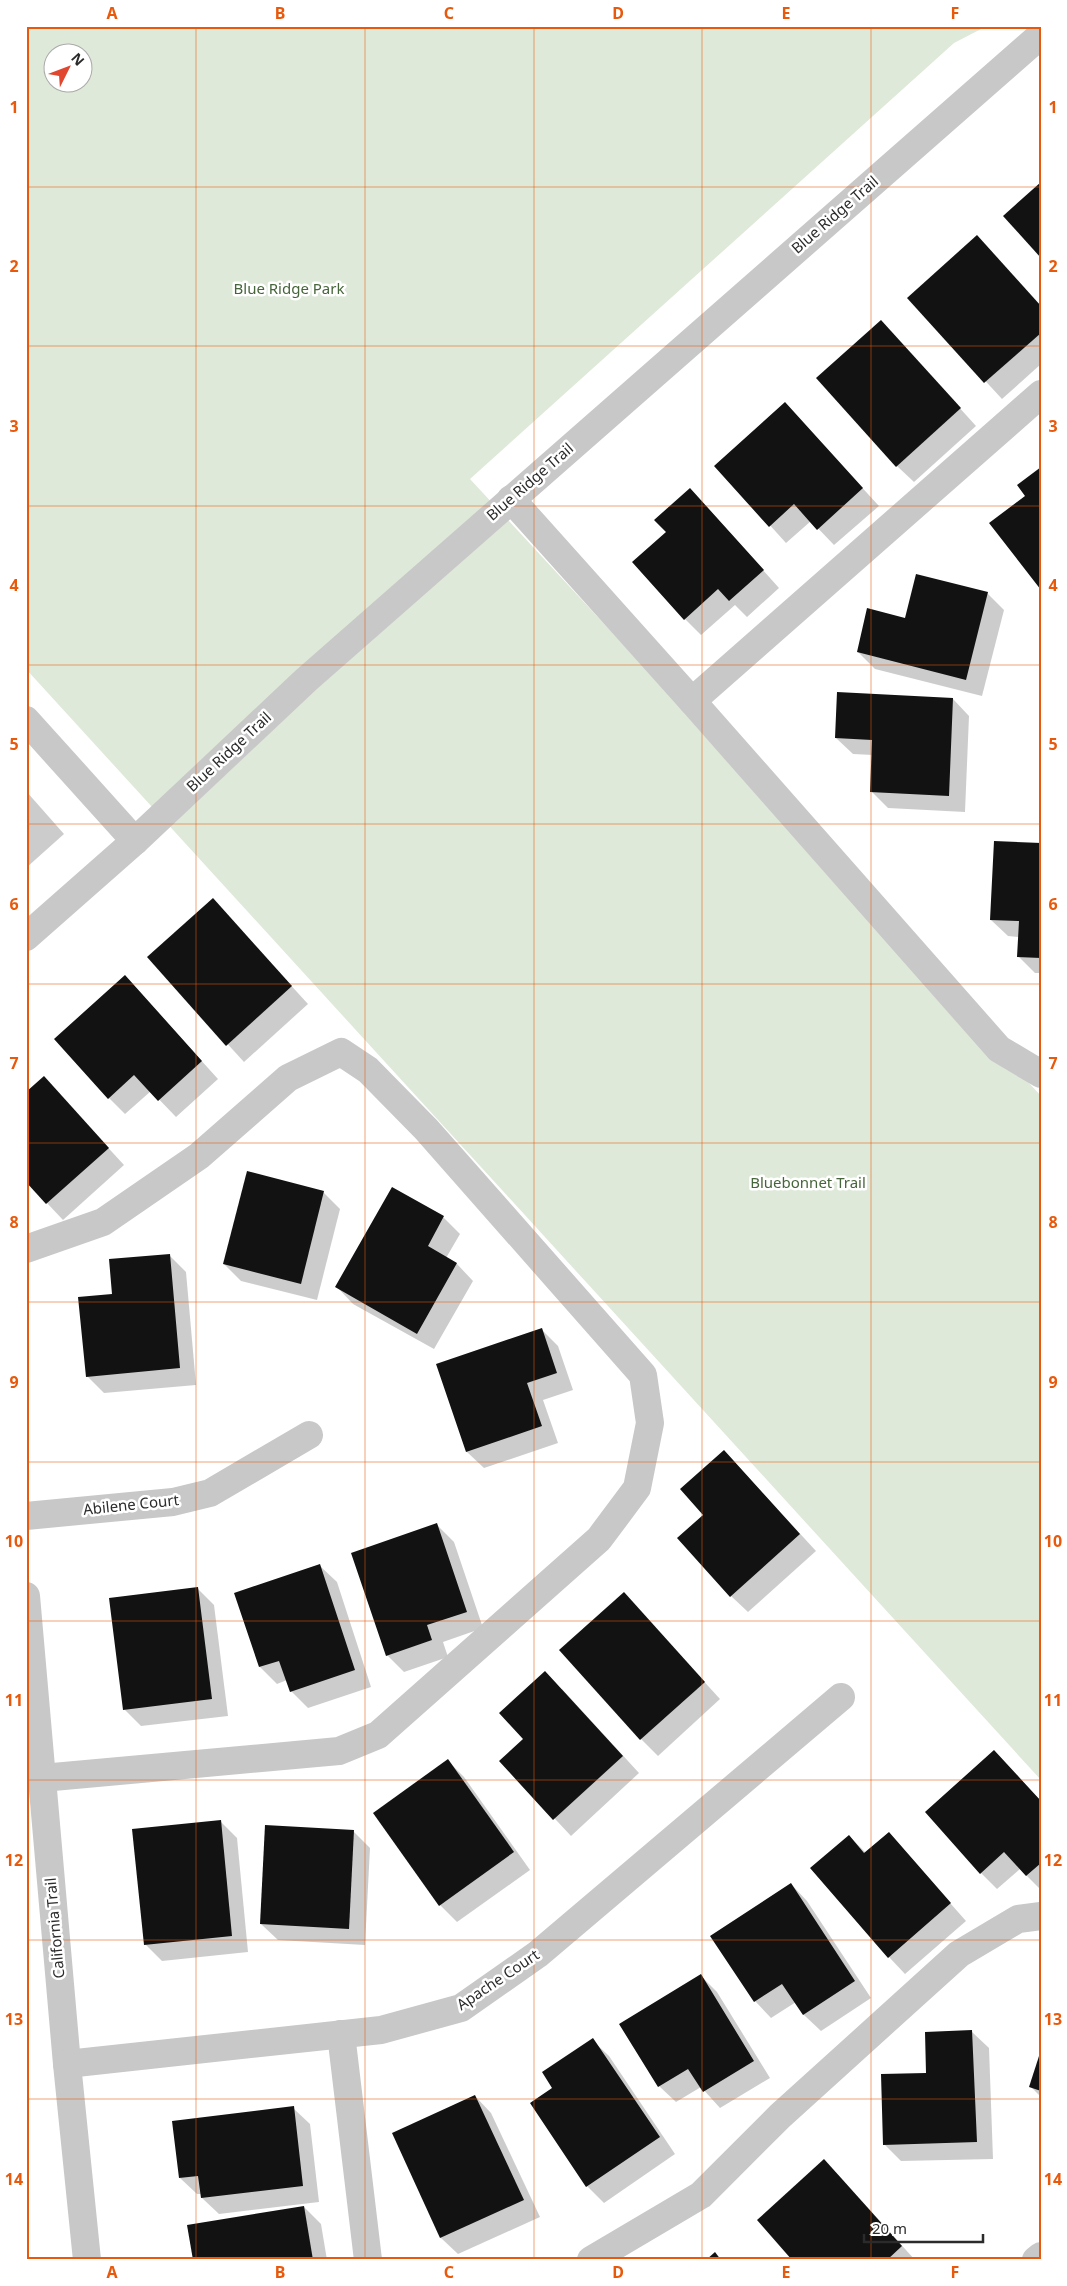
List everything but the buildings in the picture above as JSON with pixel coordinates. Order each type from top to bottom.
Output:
[{"type":"street","name":"Blue Ridge Trail","points":[[26,937],[135,841],[306,680],[1035,33]]},
{"type":"street","points":[[692,701],[1041,394]]},
{"type":"street","points":[[511,499],[999,1049],[1041,1074]]},
{"type":"street","points":[[26,720],[135,841]]},
{"type":"street","points":[[26,1249],[103,1222],[199,1156],[288,1078],[341,1052],[368,1070],[426,1129],[643,1375],[650,1423],[637,1488],[599,1539],[378,1734],[340,1751],[42,1778]]},
{"type":"street","name":"Abilene Court","points":[[26,1516],[173,1502],[210,1493],[309,1435]]},
{"type":"street","name":"California Trail","points":[[26,1596],[67,2064],[87,2260]]},
{"type":"street","name":"Apache Court","points":[[67,2064],[381,2030],[461,2008],[538,1954],[842,1698]]},
{"type":"street","points":[[591,2260],[701,2195],[780,2116],[960,1954],[1018,1919],[1041,1916]]},
{"type":"street","points":[[341,2034],[368,2260]]},
{"type":"street","points":[[1036,2260],[1041,2256]]},
{"type":"green space","name":"Bluebonnet Trail","points":[[26,26],[983,26],[983,28],[954,43],[470,479],[1041,1096],[1041,1780],[26,669]]},
{"type":"park label","name":"Blue Ridge Park","points":[[289,289]]}]
